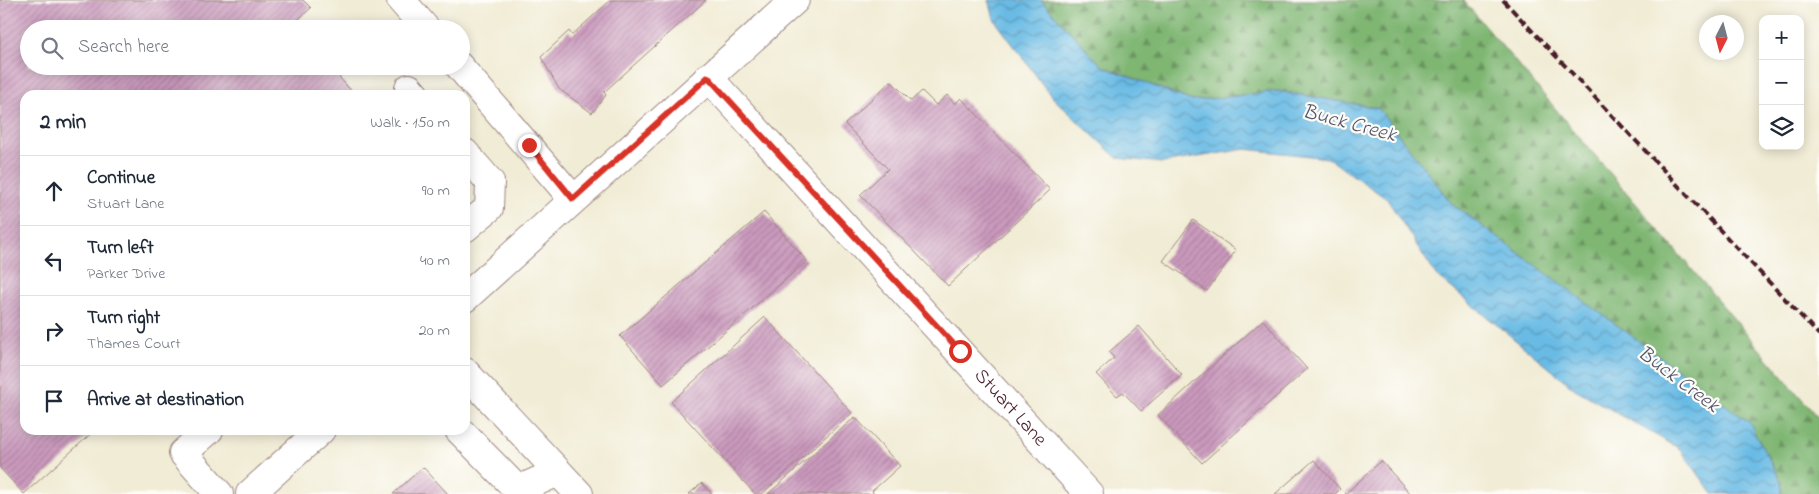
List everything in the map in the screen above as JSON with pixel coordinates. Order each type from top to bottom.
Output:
[{"type":"street","points":[[401,0],[418,20]]},
{"type":"street","points":[[470,293],[795,0]]},
{"type":"street","points":[[467,75],[573,199]]},
{"type":"street","name":"Stuart Lane","points":[[708,77],[1089,494]]},
{"type":"street","points":[[470,159],[490,182],[488,208],[470,224]]},
{"type":"street","points":[[470,377],[579,494]]},
{"type":"street","points":[[203,435],[183,453],[219,494]]},
{"type":"street","points":[[250,494],[315,435]]},
{"type":"street","points":[[464,435],[518,490],[558,472]]},
{"type":"green space","points":[[1041,0],[1463,0],[1819,419],[1819,494],[1782,494],[1781,481],[1560,285],[1452,204],[1378,108],[1278,91],[1192,101],[1102,66]]},
{"type":"water","name":"Buck Creek","points":[[989,0],[1041,0],[1102,66],[1192,101],[1278,91],[1378,108],[1452,204],[1749,422],[1781,481],[1782,494],[1713,494],[1680,449],[1575,389],[1436,275],[1387,199],[1328,158],[1245,149],[1163,163],[1117,158],[1051,96],[994,19]]},
{"type":"building","points":[[0,0],[303,0],[311,8],[298,20],[20,20],[20,75],[337,75],[351,90],[20,90],[20,435],[89,435],[24,494],[0,468]]},
{"type":"building","points":[[611,0],[706,0],[604,92],[606,95],[592,113],[559,89],[541,57],[569,31],[572,35]]},
{"type":"building","points":[[891,81],[911,101],[922,91],[936,105],[947,95],[955,104],[961,98],[1050,190],[948,286],[860,195],[888,169],[845,124]]},
{"type":"building","points":[[764,212],[807,261],[663,385],[620,336]]},
{"type":"building","points":[[1193,220],[1236,250],[1207,291],[1163,261]]},
{"type":"building","points":[[765,317],[852,413],[762,494],[755,494],[671,402]]},
{"type":"building","points":[[1263,320],[1307,369],[1202,463],[1158,415]]},
{"type":"building","points":[[1139,326],[1182,375],[1141,411],[1123,392],[1117,396],[1096,374],[1114,358],[1109,352]]},
{"type":"building","points":[[855,417],[900,466],[872,491],[874,494],[768,494]]},
{"type":"building","points":[[1314,460],[1340,489],[1335,494],[1275,494]]},
{"type":"building","points":[[1381,461],[1411,494],[1345,494]]},
{"type":"building","points":[[423,467],[448,494],[393,494]]},
{"type":"building","points":[[702,483],[712,494],[689,494]]},
{"type":"railway","points":[[1503,0],[1819,335]]},
{"type":"route","points":[[529,145],[573,199],[708,77],[960,351]]}]
